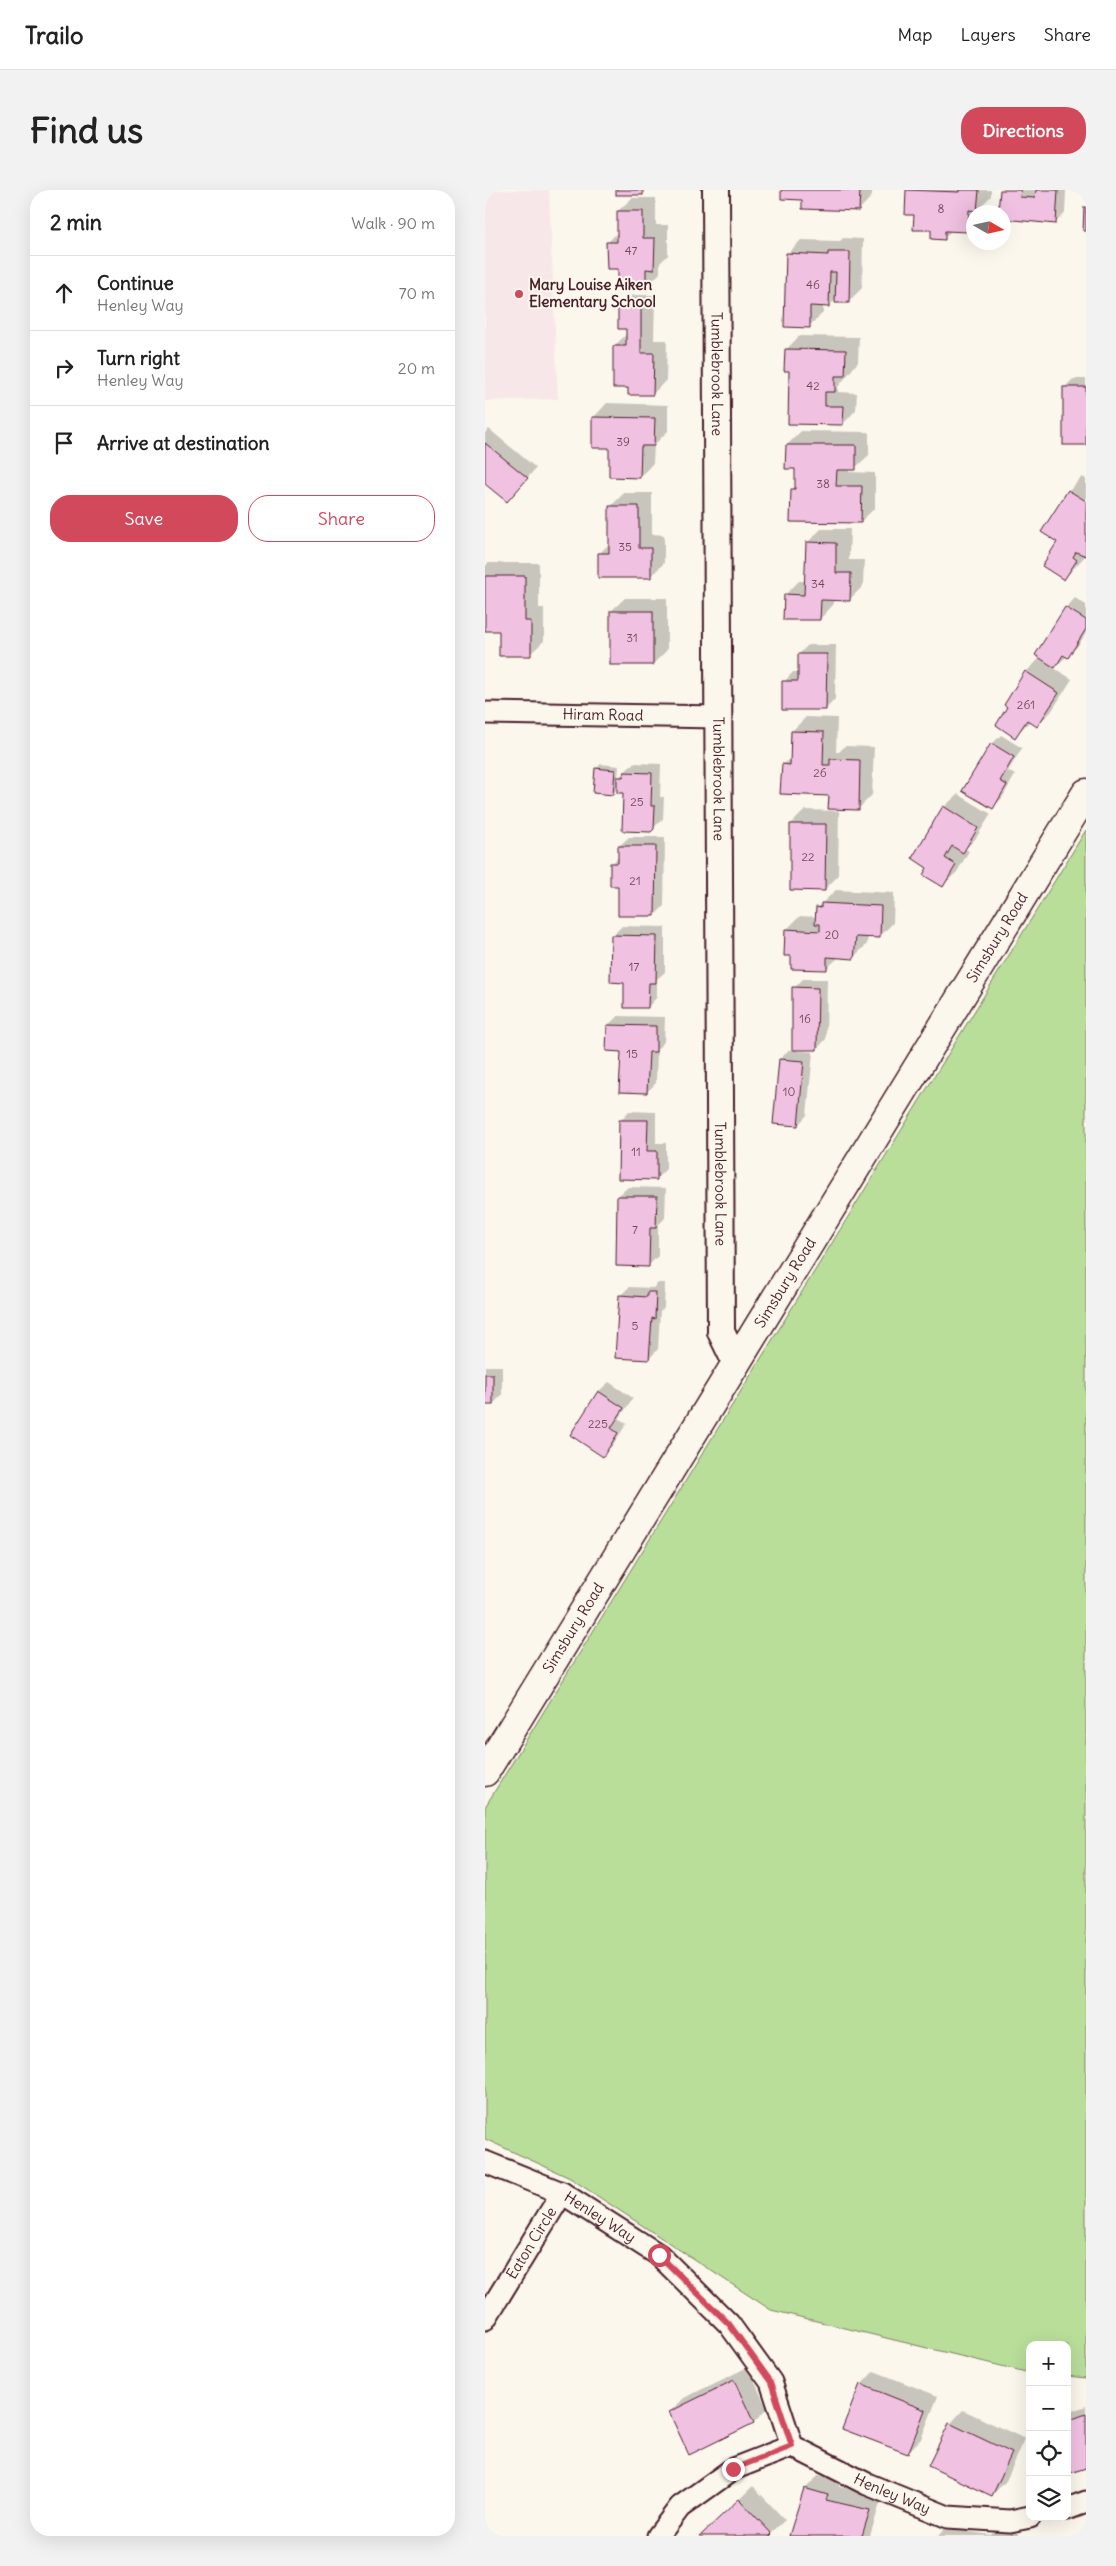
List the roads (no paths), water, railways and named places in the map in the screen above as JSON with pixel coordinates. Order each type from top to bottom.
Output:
[{"type":"main road","name":"Simsbury Road","points":[[485,1772],[991,951],[1086,793]]},
{"type":"street","name":"Tumblebrook Lane","points":[[716,190],[721,1332],[736,1363]]},
{"type":"street","name":"Hiram Road","points":[[485,713],[719,717]]},
{"type":"street","name":"Henley Way","points":[[485,2162],[563,2193],[659,2255],[729,2324],[771,2382],[792,2446],[867,2484],[948,2517],[1010,2521],[1026,2518]]},
{"type":"street","name":"Eaton Circle","points":[[485,2319],[563,2193]]},
{"type":"street","points":[[658,2536],[680,2507],[733,2469],[792,2446]]},
{"type":"street","points":[[1071,2508],[1086,2502]]},
{"type":"place","name":"Mary Louise Aiken Elementary School","points":[[519,294]]}]
